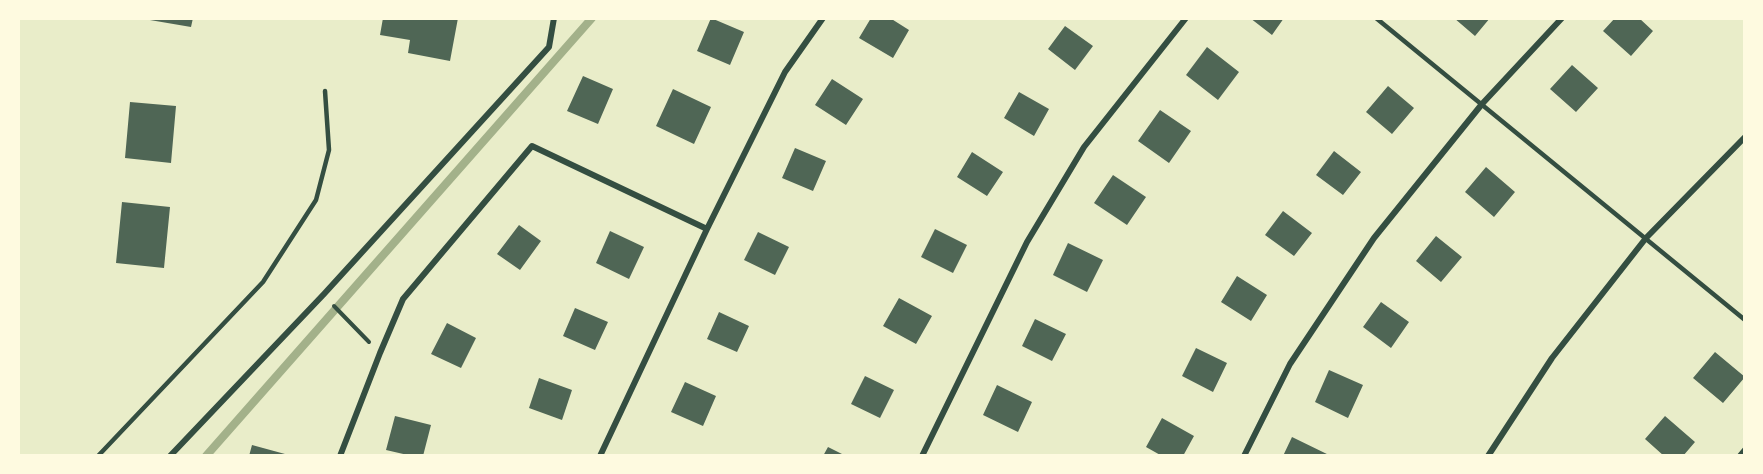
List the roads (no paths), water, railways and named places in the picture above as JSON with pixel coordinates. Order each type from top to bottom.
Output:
[{"type":"street","points":[[170,456],[324,294],[549,47],[554,18]]},
{"type":"street","points":[[600,456],[707,229],[785,72],[823,18]]},
{"type":"street","points":[[922,456],[1027,242],[1078,156],[1186,18]]},
{"type":"street","points":[[1244,456],[1290,364],[1374,238],[1482,104],[1562,18]]},
{"type":"street","points":[[1488,456],[1552,358],[1646,238],[1745,137]]},
{"type":"street","points":[[340,456],[403,299],[532,146],[707,229]]},
{"type":"street","points":[[1740,456],[1745,450]]},
{"type":"lane","points":[[1376,18],[1745,320]]},
{"type":"lane","points":[[98,456],[263,282],[316,200],[329,150],[325,91]]},
{"type":"waterway","points":[[206,456],[592,18]]}]
